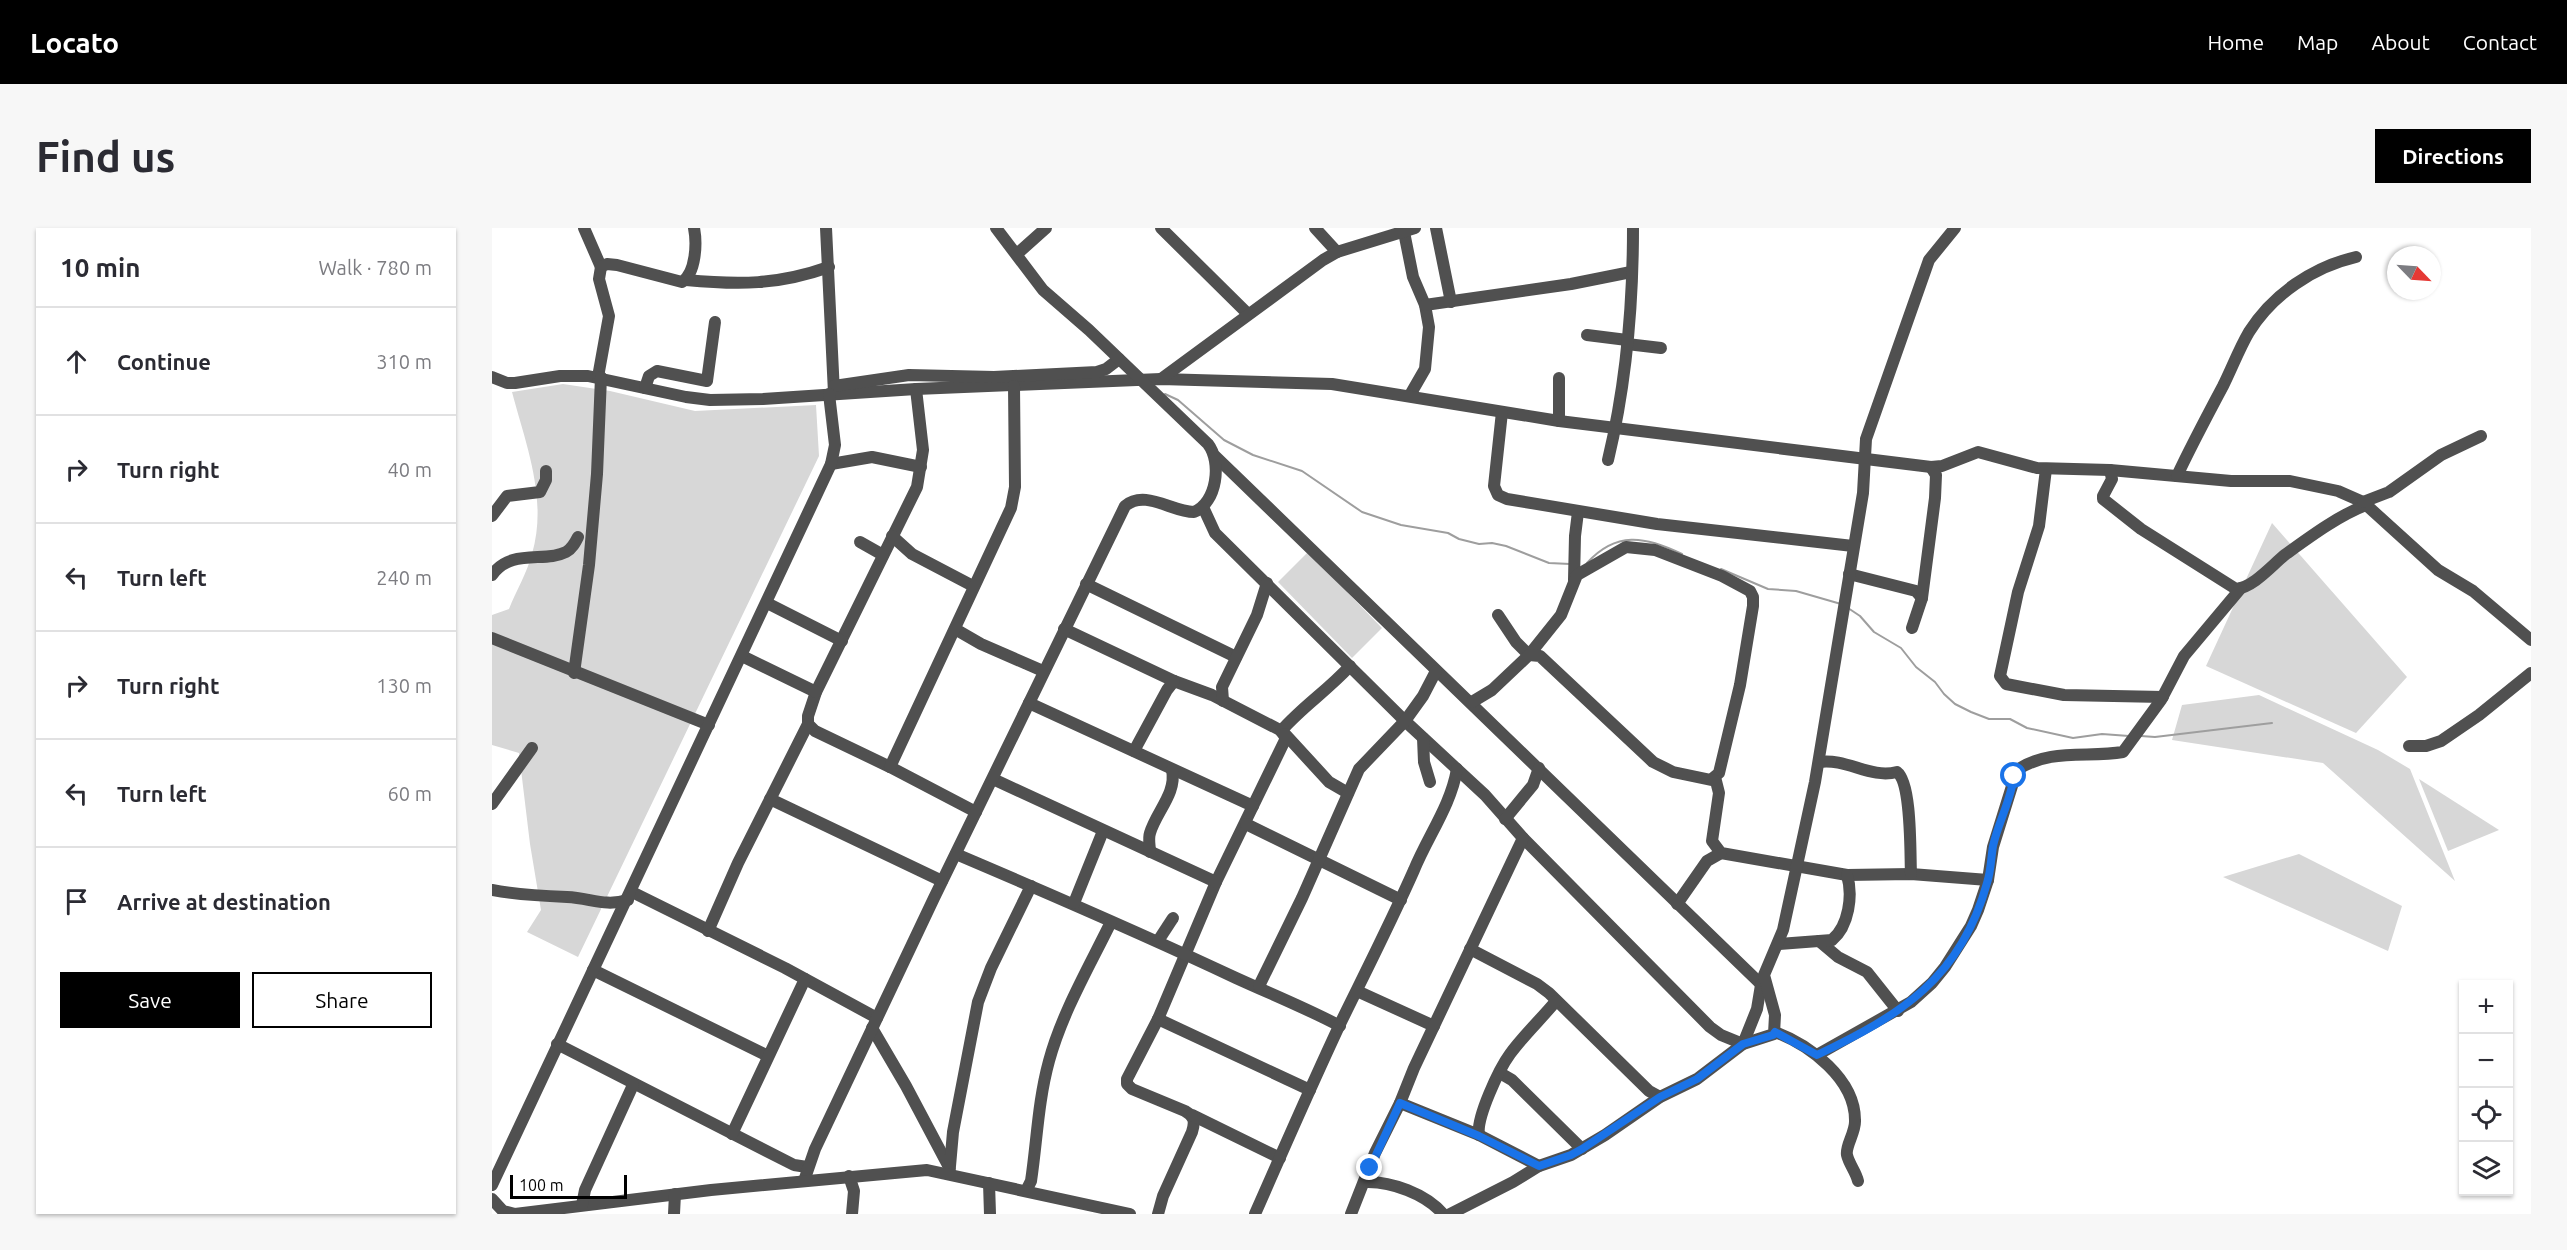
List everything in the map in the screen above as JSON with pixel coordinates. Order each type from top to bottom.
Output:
[{"type":"street","points":[[574,673],[589,565],[597,474],[599,377],[609,316],[599,279],[601,267],[584,228]]},
{"type":"street","points":[[686,280],[694,256],[694,228]]},
{"type":"street","points":[[492,1185],[557,1044],[630,896],[831,464],[835,445],[826,228]]},
{"type":"street","points":[[996,228],[1043,290],[1186,422],[1208,444],[1214,455],[1436,671],[1472,702],[1765,988]]},
{"type":"street","points":[[1017,254],[1046,228]]},
{"type":"street","points":[[1161,228],[1248,314]]},
{"type":"street","points":[[1315,228],[1336,252]]},
{"type":"street","points":[[1436,228],[1452,302]]},
{"type":"street","points":[[1608,460],[1616,427],[1627,342],[1632,272],[1632,228]]},
{"type":"street","points":[[1450,1214],[1539,1166],[1582,1149],[1660,1097],[1697,1079],[1743,1044],[1773,1035],[1775,1032],[1775,1015],[1764,981],[1767,967],[1779,944],[1788,911],[1819,762],[1863,493],[1866,439],[1929,260],[1955,228]]},
{"type":"street","points":[[1161,379],[1336,252],[1410,230],[1413,277],[1425,305],[1429,327],[1426,364],[1423,374],[1410,395]]},
{"type":"street","points":[[2177,476],[2243,343],[2258,319],[2278,297],[2295,284],[2335,262],[2356,257]]},
{"type":"street","points":[[601,267],[607,264],[682,282],[686,280],[734,284],[762,284],[803,276],[829,267]]},
{"type":"street","points":[[1425,305],[1571,284],[1632,272]]},
{"type":"street","points":[[645,388],[649,376],[657,371],[707,381],[715,322]]},
{"type":"street","points":[[1587,335],[1661,348]]},
{"type":"street","points":[[833,391],[909,375],[994,377],[1097,372],[1106,369],[1119,359]]},
{"type":"street","points":[[492,377],[507,383],[560,376],[599,377],[686,397],[710,400],[763,399],[833,391],[1161,379],[1332,384],[1559,421],[1931,467],[1942,466],[1978,452],[2046,469],[2110,470],[2231,481],[2307,483],[2348,494],[2365,504],[2438,570],[2473,591],[2531,640]]},
{"type":"street","points":[[1559,378],[1559,421]]},
{"type":"street","points":[[890,767],[1006,519],[1014,495],[1014,386]]},
{"type":"street","points":[[708,931],[808,724],[808,716],[816,692],[917,487],[921,467],[922,435],[916,389]]},
{"type":"street","points":[[1502,412],[1494,478],[1496,492],[1502,497],[1521,503],[1657,524],[1853,546]]},
{"type":"street","points":[[1817,1055],[1898,1011],[1927,989],[1945,967],[1971,926],[1988,880],[1993,847],[2017,770],[2057,755],[2081,753],[2105,755],[2123,752],[2163,696],[2184,656],[2241,588],[2321,531],[2389,492],[2441,454],[2481,436]]},
{"type":"street","points":[[835,445],[845,460]]},
{"type":"street","points":[[804,1181],[807,1167],[942,881],[1126,504],[1134,500],[1145,500],[1188,512],[1196,512],[1203,507],[1215,478],[1217,471],[1214,455]]},
{"type":"street","points":[[831,464],[845,460],[883,458],[921,467]]},
{"type":"street","points":[[1912,628],[1922,598],[1937,485],[1936,475],[1931,467]]},
{"type":"street","points":[[2046,469],[2039,526],[2018,592],[2000,676],[2006,684],[2064,695],[2163,696]]},
{"type":"street","points":[[2110,470],[2112,479],[2103,499],[2141,528],[2228,585],[2241,588]]},
{"type":"street","points":[[492,516],[507,496],[540,492],[546,480],[546,471]]},
{"type":"street","points":[[1203,507],[1215,533],[1405,721],[1457,769],[1710,1027],[1721,1035],[1743,1044]]},
{"type":"street","points":[[1472,702],[1492,690],[1529,655],[1561,615],[1574,580],[1578,512]]},
{"type":"street","points":[[892,536],[912,554],[973,586]]},
{"type":"street","points":[[492,575],[501,566],[511,561],[563,553],[573,547],[578,537]]},
{"type":"street","points":[[860,542],[883,555]]},
{"type":"street","points":[[1574,580],[1580,573],[1619,549],[1638,546],[1685,561],[1722,576],[1750,591],[1753,606],[1740,684],[1719,773],[1713,778]]},
{"type":"street","points":[[1849,574],[1917,591],[1922,598]]},
{"type":"street","points":[[1218,698],[1257,615],[1267,583]]},
{"type":"street","points":[[1086,585],[1236,657]]},
{"type":"street","points":[[767,603],[842,641]]},
{"type":"street","points":[[1498,615],[1516,642],[1529,655],[1544,657],[1653,762],[1673,772],[1713,778],[1716,781],[1719,793],[1712,841],[1720,853]]},
{"type":"street","points":[[955,629],[981,644],[1044,671]]},
{"type":"street","points":[[1064,629],[1174,681],[1218,698],[1283,732],[1329,782],[1348,793]]},
{"type":"street","points":[[492,638],[574,673],[709,725]]},
{"type":"street","points":[[742,656],[816,692]]},
{"type":"street","points":[[1280,1158],[1132,1089],[1127,1084],[1128,1076],[1158,1019],[1216,882],[1285,743],[1283,732],[1297,712],[1328,689],[1350,666]]},
{"type":"street","points":[[1260,986],[1362,765],[1405,721],[1423,696],[1436,671]]},
{"type":"street","points":[[2409,746],[2426,746],[2441,741],[2479,715],[2531,672]]},
{"type":"street","points":[[1134,751],[1174,681]]},
{"type":"street","points":[[1029,703],[1253,806]]},
{"type":"street","points":[[808,724],[815,731],[976,812]]},
{"type":"street","points":[[1423,738],[1424,762],[1430,782]]},
{"type":"street","points":[[492,804],[532,748]]},
{"type":"street","points":[[1819,762],[1843,762],[1880,775],[1899,773],[1904,782],[1907,800],[1911,874]]},
{"type":"street","points":[[1505,819],[1533,785],[1539,768]]},
{"type":"street","points":[[1255,1214],[1310,1090],[1451,793],[1457,769]]},
{"type":"street","points":[[1150,852],[1150,831],[1171,788],[1172,770]]},
{"type":"street","points":[[993,779],[1216,882]]},
{"type":"street","points":[[770,799],[942,881]]},
{"type":"street","points":[[1246,824],[1401,900]]},
{"type":"street","points":[[1074,903],[1103,831]]},
{"type":"street","points":[[1351,1214],[1375,1153],[1523,838]]},
{"type":"street","points":[[1677,904],[1707,861],[1720,853],[1847,875],[1911,874],[1988,880]]},
{"type":"street","points":[[956,854],[1074,903],[1111,922],[1260,986],[1340,1026]]},
{"type":"street","points":[[1779,944],[1832,940],[1838,935],[1851,892],[1847,875]]},
{"type":"street","points":[[950,1170],[953,1132],[978,1002],[991,968],[1031,886]]},
{"type":"street","points":[[492,890],[538,897],[574,898],[605,904],[630,896],[708,931],[805,979],[875,1023],[950,1170]]},
{"type":"street","points":[[1158,941],[1173,918]]},
{"type":"street","points":[[1026,1191],[1031,1181],[1042,1090],[1053,1048],[1063,1021],[1111,922]]},
{"type":"street","points":[[1819,941],[1838,957],[1868,972],[1898,1011]]},
{"type":"street","points":[[1470,949],[1537,984],[1649,1091],[1660,1097]]},
{"type":"street","points":[[1750,973],[1767,967]]},
{"type":"street","points":[[593,970],[768,1056]]},
{"type":"street","points":[[732,1134],[805,979]]},
{"type":"street","points":[[1743,1044],[1765,988]]},
{"type":"street","points":[[1357,991],[1434,1026]]},
{"type":"street","points":[[1479,1136],[1477,1127],[1509,1056],[1556,1001]]},
{"type":"street","points":[[1158,1019],[1310,1090]]},
{"type":"street","points":[[1775,1032],[1817,1055],[1844,1086],[1855,1113],[1855,1132],[1847,1150],[1858,1181]]},
{"type":"street","points":[[557,1044],[794,1166],[807,1167]]},
{"type":"street","points":[[1500,1073],[1512,1080],[1582,1149]]},
{"type":"street","points":[[582,1205],[585,1190],[633,1085]]},
{"type":"street","points":[[1400,1103],[1479,1136],[1539,1166]]},
{"type":"street","points":[[1158,1214],[1163,1196],[1192,1132],[1194,1122],[1192,1115]]},
{"type":"street","points":[[492,1199],[509,1214],[849,1176],[915,1170],[950,1170],[988,1183],[1130,1214]]},
{"type":"street","points":[[849,1176],[854,1191],[852,1214]]},
{"type":"street","points":[[1365,1182],[1383,1184],[1410,1193],[1434,1204],[1443,1214]]},
{"type":"street","points":[[988,1183],[990,1214]]},
{"type":"street","points":[[674,1214],[675,1194]]},
{"type":"shaded area","points":[[563,384],[610,391],[695,411],[816,405],[819,456],[578,957],[527,932],[541,910],[519,753],[492,745],[492,615],[509,609],[532,554],[538,513],[529,452],[512,392]]},
{"type":"shaded area","points":[[2272,523],[2407,677],[2356,733],[2206,666]]},
{"type":"shaded area","points":[[1308,552],[1382,628],[1352,658],[1278,582]]},
{"type":"shaded area","points":[[2259,695],[2378,750],[2410,769],[2455,881],[2323,763],[2172,740],[2182,705]]},
{"type":"shaded area","points":[[2419,779],[2499,830],[2448,851]]},
{"type":"shaded area","points":[[2299,854],[2402,906],[2388,951],[2223,877]]},
{"type":"waterway","points":[[1165,394],[1178,400],[1224,440],[1253,455],[1302,471],[1362,512],[1401,525],[1448,533],[1459,539],[1479,544],[1492,543],[1506,546],[1549,563],[1570,564]]},
{"type":"waterway","points":[[1587,563],[1598,553],[1620,541],[1643,540],[1682,554]]},
{"type":"waterway","points":[[1721,569],[1768,589],[1796,591],[1841,604]]},
{"type":"waterway","points":[[1848,608],[1860,616],[1874,632],[1901,648],[1916,667],[1935,682],[1955,704],[1971,712],[1989,719],[2010,719],[2027,728],[2073,738],[2102,734],[2129,736]]},
{"type":"waterway","points":[[2141,736],[2155,737],[2272,723]]},
{"type":"route","points":[[1370,1168],[1400,1103],[1479,1136],[1539,1166],[1582,1149],[1660,1097],[1697,1079],[1743,1044],[1773,1035],[1775,1032],[1817,1055],[1898,1011],[1927,989],[1945,967],[1971,926],[1988,880],[1993,847],[2014,776]]}]
